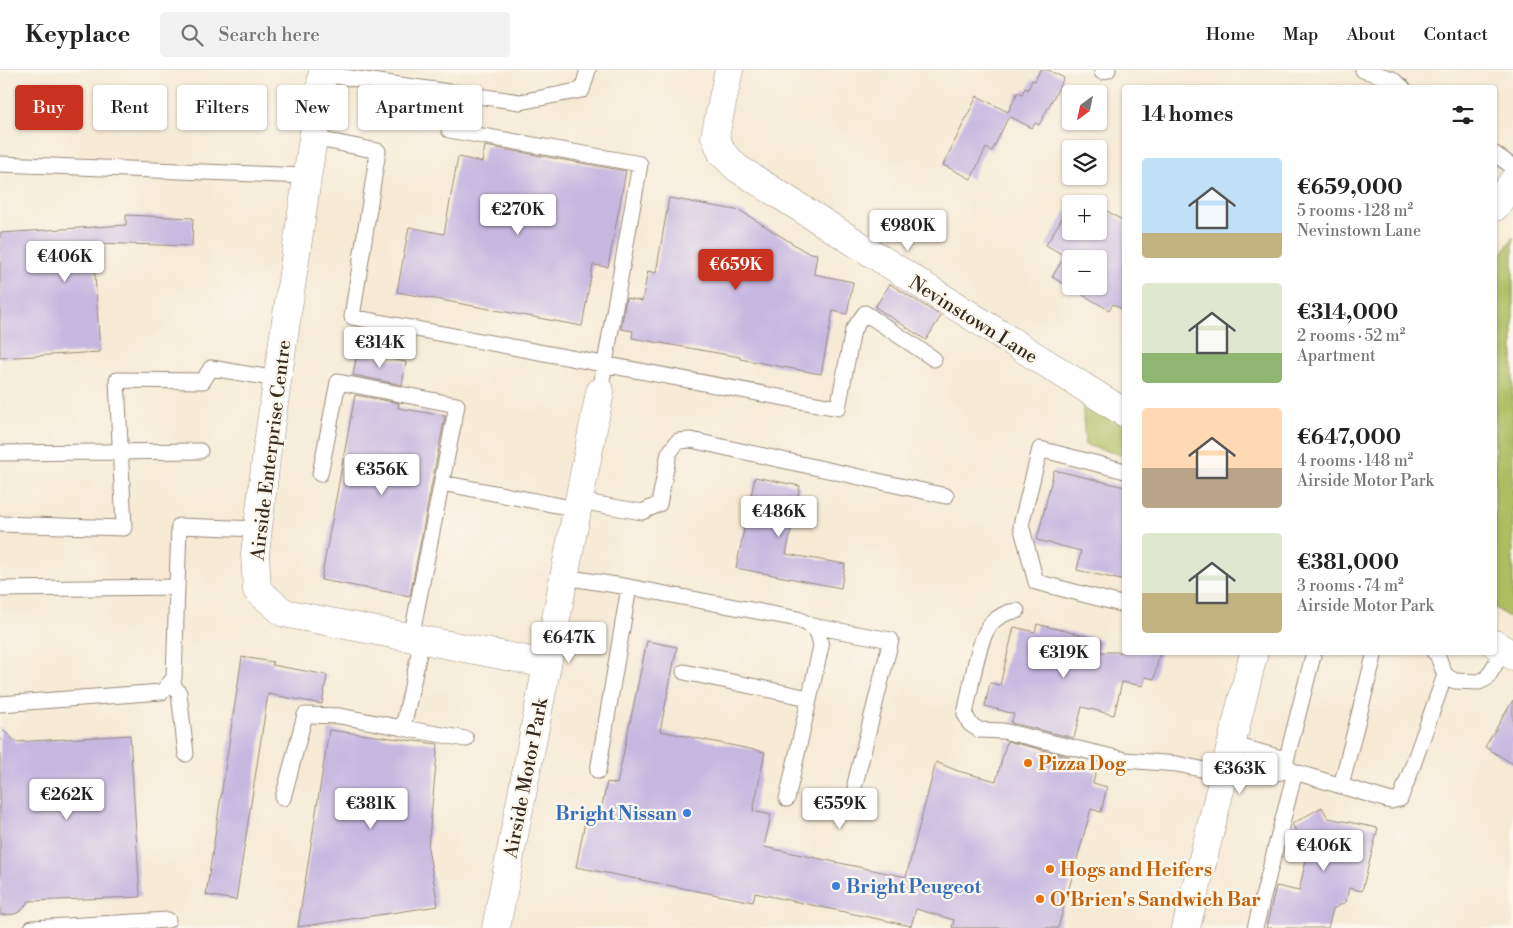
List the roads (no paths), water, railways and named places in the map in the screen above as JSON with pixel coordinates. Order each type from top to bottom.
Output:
[{"type":"street","name":"Nevinstown Lane","points":[[729,70],[715,136],[722,153],[737,168],[1122,412]]},
{"type":"street","name":"Airside Enterprise Centre","points":[[323,72],[277,379],[258,529],[255,554],[258,590],[284,613],[547,664]]},
{"type":"street","points":[[1497,204],[1513,181]]},
{"type":"street","name":"Airside Motor Park","points":[[496,928],[600,392]]},
{"type":"street","points":[[1186,928],[1253,655]]},
{"type":"lane","points":[[323,72],[520,102],[582,90],[588,70]]},
{"type":"lane","points":[[1363,70],[1392,80],[1399,85]]},
{"type":"lane","points":[[449,130],[640,164],[600,392]]},
{"type":"lane","points":[[312,138],[378,151],[352,317],[838,408],[853,330],[865,313],[934,359]]},
{"type":"lane","points":[[1497,155],[1513,167]]},
{"type":"lane","points":[[0,164],[306,176]]},
{"type":"lane","points":[[0,524],[124,528],[117,380],[203,381],[211,368],[277,379]]},
{"type":"lane","points":[[320,474],[338,382],[457,405],[442,483],[403,728]]},
{"type":"lane","points":[[442,483],[578,505],[642,512],[659,504],[669,453],[678,441],[691,440],[946,496]]},
{"type":"lane","points":[[1122,469],[1040,449],[1021,525],[1036,582],[1122,604]]},
{"type":"lane","points":[[0,453],[200,452]]},
{"type":"lane","points":[[0,704],[162,692],[174,678],[180,526],[258,529]]},
{"type":"lane","points":[[564,577],[798,619],[812,626],[891,640],[856,784]]},
{"type":"lane","points":[[0,589],[177,587]]},
{"type":"lane","points":[[598,771],[628,587]]},
{"type":"lane","points":[[1017,611],[1009,611],[988,627],[981,643],[965,714],[970,724],[980,730],[1003,731],[1116,758],[1177,764],[1227,760],[1272,774],[1290,769],[1391,801],[1400,799],[1445,675]]},
{"type":"lane","points":[[787,799],[821,646],[819,634],[812,626]]},
{"type":"lane","points":[[1435,655],[1445,675],[1454,680],[1479,682],[1487,678],[1504,650]]},
{"type":"lane","points":[[1256,928],[1313,655]]},
{"type":"lane","points":[[1341,786],[1374,655]]},
{"type":"lane","points":[[684,672],[809,698]]},
{"type":"lane","points":[[170,682],[179,693],[186,754]]},
{"type":"lane","points":[[283,798],[305,715],[340,716],[466,739]]},
{"type":"lane","points":[[32,928],[168,920]]},
{"type":"place","name":"Pizza Dog","points":[[1028,763]]},
{"type":"place","name":"Bright Nissan","points":[[687,813]]},
{"type":"place","name":"Hogs and Heifers","points":[[1050,869]]},
{"type":"place","name":"Bright Peugeot","points":[[836,886]]},
{"type":"place","name":"O'Brien's Sandwich Bar","points":[[1040,899]]}]
